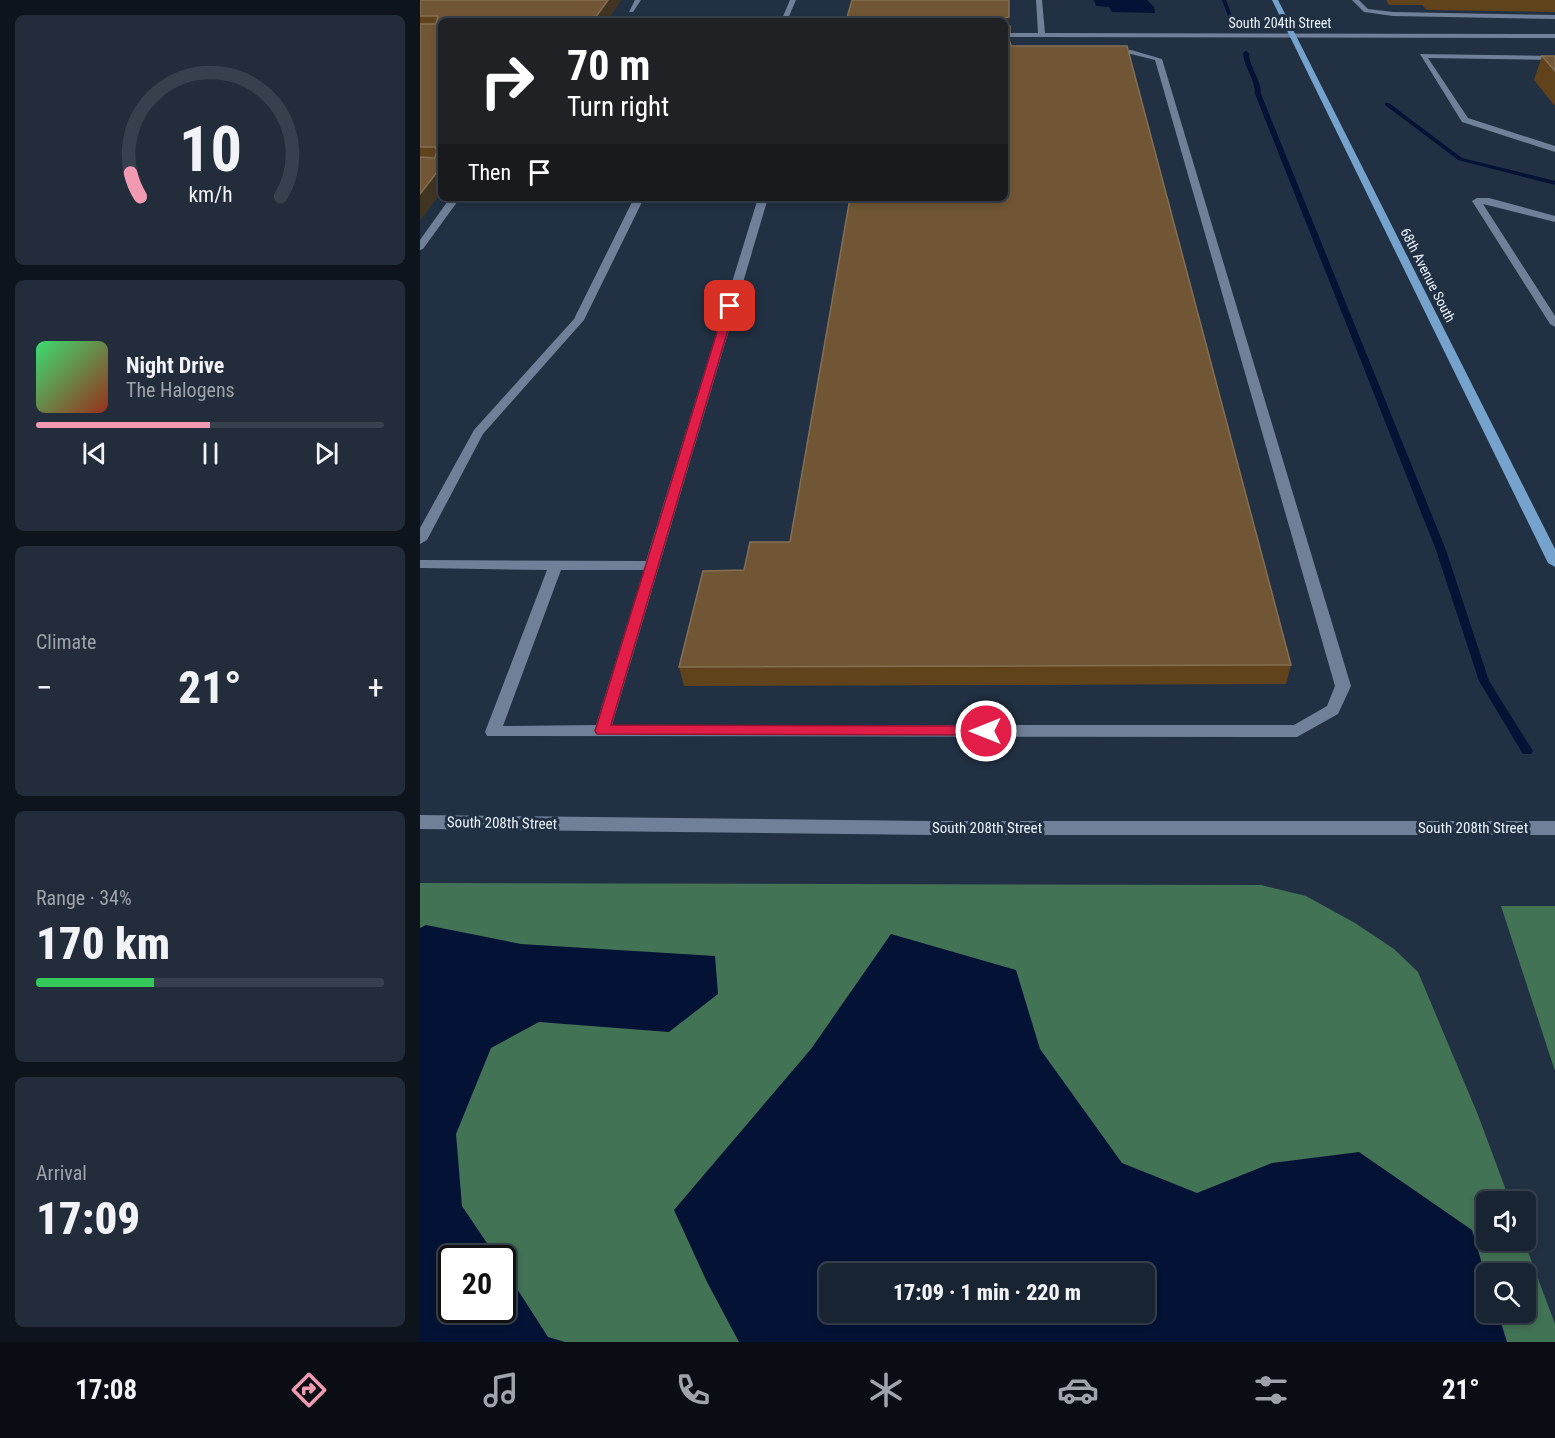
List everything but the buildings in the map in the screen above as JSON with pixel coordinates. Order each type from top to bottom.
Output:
[{"type":"main road","name":"68th Avenue South","points":[[1275,0],[1555,563]]},
{"type":"street","points":[[632,11],[638,0]]},
{"type":"street","points":[[785,18],[793,0]]},
{"type":"street","points":[[1038,37],[1039,0]]},
{"type":"street","points":[[1355,0],[1366,11],[1393,14],[1555,17]]},
{"type":"street","name":"South 204th Street","points":[[1008,35],[1555,36]]},
{"type":"street","points":[[556,565],[493,732],[1297,731],[1333,710],[1343,686],[1158,60],[1131,52],[1094,52]]},
{"type":"street","points":[[1555,58],[1423,56],[1465,120],[1555,149]]},
{"type":"street","points":[[420,247],[453,201]]},
{"type":"street","points":[[420,540],[478,433],[579,320],[638,201]]},
{"type":"street","points":[[603,731],[762,201]]},
{"type":"street","points":[[1555,219],[1489,201],[1477,201],[1555,324]]},
{"type":"street","points":[[420,564],[651,566]]},
{"type":"street","name":"South 208th Street","points":[[420,822],[930,828],[1555,828]]},
{"type":"green space","points":[[420,883],[1261,885],[1306,896],[1355,923],[1394,949],[1418,972],[1478,1115],[1506,1191],[1476,1191],[1476,1251],[1528,1251],[1532,1263],[1476,1263],[1476,1323],[1536,1323],[1536,1273],[1555,1324],[1555,1342],[420,1342]]},
{"type":"green space","points":[[1501,906],[1555,906],[1555,1071]]},
{"type":"water","points":[[1094,0],[1147,0],[1154,7],[1155,13],[1112,12],[1109,7],[1096,6]]},
{"type":"water","points":[[426,925],[521,944],[715,956],[718,994],[669,1032],[539,1022],[491,1048],[456,1134],[462,1206],[488,1245],[438,1245],[438,1323],[516,1323],[516,1287],[548,1337],[565,1342],[420,1342],[420,928]]},
{"type":"water","points":[[891,934],[1016,970],[1040,1049],[1122,1163],[1197,1193],[1272,1163],[1359,1152],[1472,1230],[1476,1251],[1478,1251],[1482,1263],[1476,1263],[1476,1323],[1501,1323],[1507,1342],[739,1342],[707,1282],[674,1210],[811,1049]]},
{"type":"waterway","points":[[1224,0],[1232,21]]},
{"type":"waterway","points":[[1246,53],[1246,59],[1257,82],[1258,94],[1441,550],[1484,681],[1527,751]]},
{"type":"waterway","points":[[1387,104],[1460,159],[1555,183]]},
{"type":"route","points":[[730,306],[603,731],[986,731]]}]
